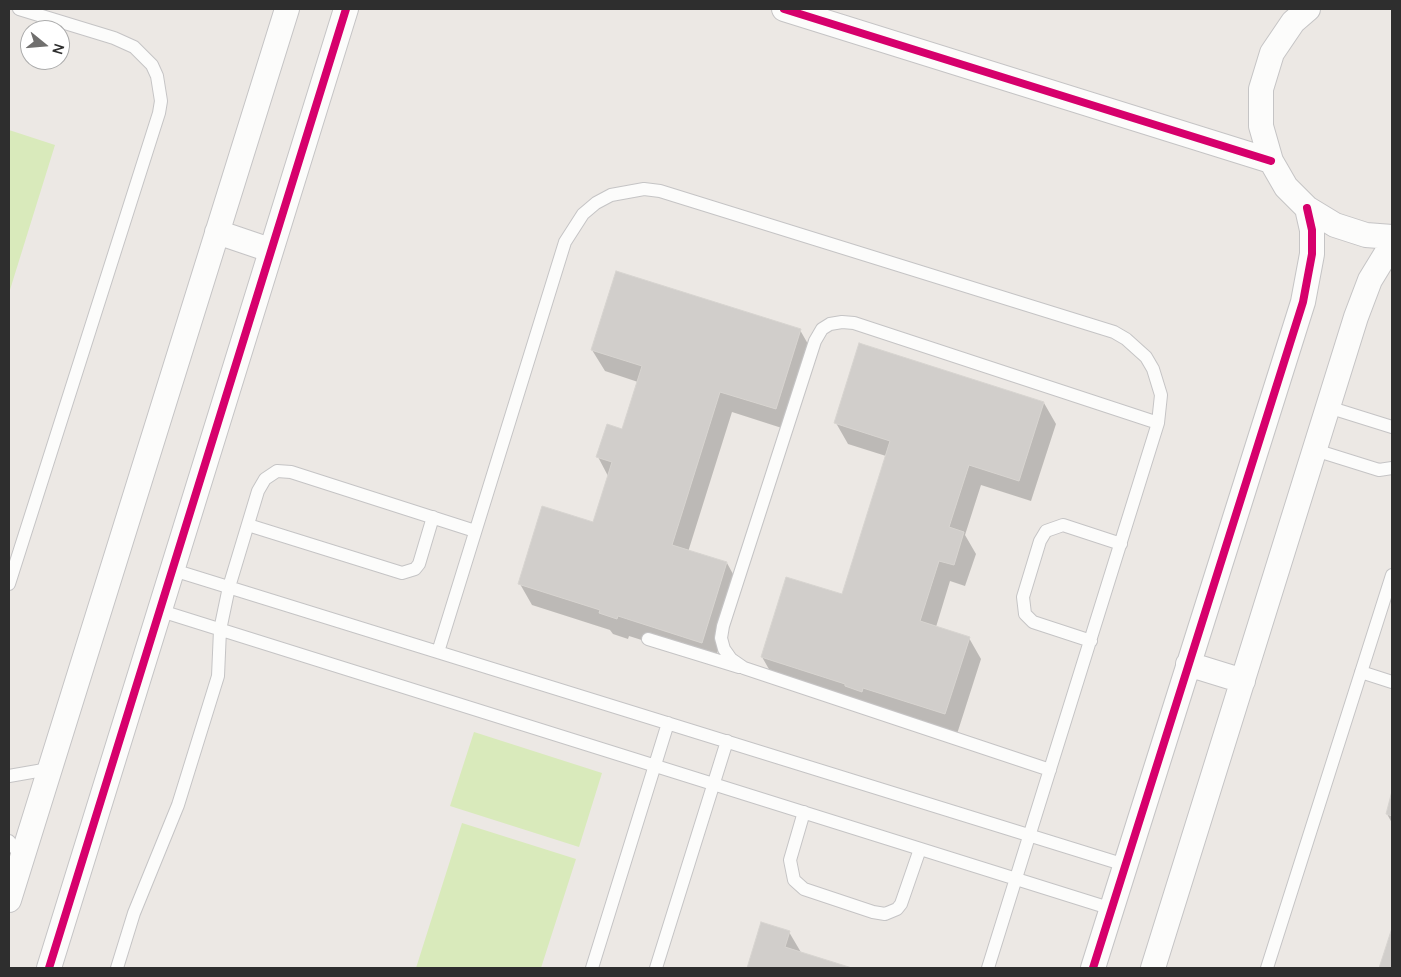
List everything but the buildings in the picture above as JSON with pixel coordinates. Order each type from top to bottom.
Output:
[{"type":"street","points":[[9,900],[15,849],[49,769],[287,9]]},
{"type":"street","points":[[49,968],[170,569],[346,9]]},
{"type":"street","points":[[784,9],[1271,161]]},
{"type":"street","points":[[1308,9],[1293,22],[1272,53],[1262,88],[1261,126],[1271,161],[1286,187],[1307,208],[1335,226],[1366,235],[1392,237]]},
{"type":"street","points":[[1093,968],[1307,287],[1312,254],[1312,230],[1307,208]]},
{"type":"street","points":[[217,232],[270,250]]},
{"type":"street","points":[[1153,968],[1328,407],[1370,280],[1392,244]]},
{"type":"street","points":[[1188,664],[1243,681]]},
{"type":"lane","points":[[9,584],[159,113],[161,101],[157,76],[152,65],[134,47],[114,38],[19,9]]},
{"type":"lane","points":[[438,652],[565,242],[573,226],[596,203],[627,191],[660,191],[1114,332],[1136,347],[1153,369],[1161,396],[1158,423],[988,968]]},
{"type":"lane","points":[[744,668],[731,659],[724,648],[721,638],[723,626],[815,341],[822,329],[830,324],[854,323],[1158,423]]},
{"type":"lane","points":[[1328,407],[1392,427]]},
{"type":"lane","points":[[1315,450],[1379,470],[1392,468]]},
{"type":"lane","points":[[117,968],[134,914],[178,805],[218,676],[220,630],[229,587],[261,484],[270,474],[284,471],[475,531]]},
{"type":"lane","points":[[248,525],[402,573],[415,569],[419,564],[433,518]]},
{"type":"lane","points":[[1091,641],[1033,622],[1025,614],[1023,597],[1040,541],[1046,531],[1063,525],[1121,544]]},
{"type":"lane","points":[[170,569],[1125,865]]},
{"type":"lane","points":[[1268,968],[1361,672],[1389,596],[1392,575]]},
{"type":"lane","points":[[158,610],[1112,909]]},
{"type":"lane","points":[[648,639],[744,668],[1050,770]]},
{"type":"lane","points":[[1361,672],[1392,682]]},
{"type":"lane","points":[[592,968],[668,723]]},
{"type":"lane","points":[[656,968],[727,742]]},
{"type":"lane","points":[[9,776],[49,769]]},
{"type":"lane","points":[[804,812],[790,860],[794,880],[804,889],[872,912],[885,914],[897,909],[901,904],[920,849]]},
{"type":"green space","points":[[9,130],[55,145],[9,293]]},
{"type":"green space","points":[[474,732],[602,773],[579,847],[450,806]]},
{"type":"green space","points":[[462,823],[576,859],[541,968],[416,968]]},
{"type":"cycle path","points":[[49,968],[346,9]]},
{"type":"cycle path","points":[[784,9],[1271,161]]},
{"type":"cycle path","points":[[1093,968],[1303,302],[1312,254],[1312,230],[1307,208]]}]
